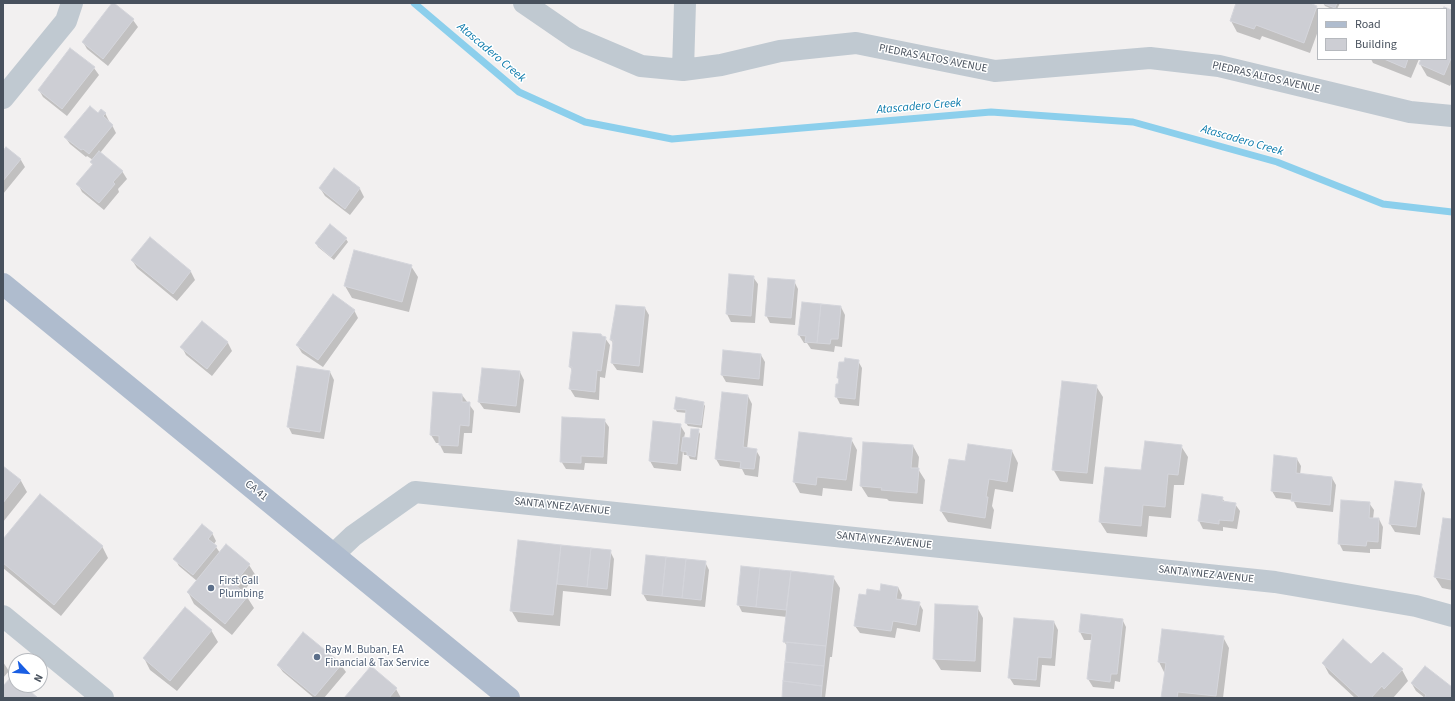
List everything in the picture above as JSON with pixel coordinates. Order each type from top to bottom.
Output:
[{"type":"main road","name":"CA 41","points":[[3,284],[509,698]]},
{"type":"street","points":[[3,98],[66,21],[72,3]]},
{"type":"street","name":"PIEDRAS ALTOS AVENUE","points":[[524,3],[575,38],[641,66],[683,70],[720,65],[780,50],[856,43],[995,71],[1150,58],[1219,66],[1410,112],[1452,116]]},
{"type":"street","points":[[683,70],[685,3]]},
{"type":"street","name":"SANTA YNEZ AVENUE","points":[[334,554],[353,536],[415,492],[1275,582],[1416,606],[1452,616]]},
{"type":"street","points":[[3,616],[102,698]]},
{"type":"building","points":[[112,3],[134,19],[103,59],[82,42]]},
{"type":"building","points":[[1236,3],[1310,3],[1317,6],[1304,43],[1256,25],[1254,29],[1230,21]]},
{"type":"building","points":[[1322,3],[1337,3],[1335,8]]},
{"type":"building","points":[[1447,8],[1452,10],[1452,56],[1444,75],[1419,64],[1421,60],[1447,60]]},
{"type":"building","points":[[70,48],[95,67],[62,109],[38,90]]},
{"type":"building","points":[[1386,60],[1408,60],[1405,68]]},
{"type":"building","points":[[90,106],[98,113],[101,109],[106,113],[103,116],[113,125],[89,154],[64,137]]},
{"type":"building","points":[[6,147],[21,159],[3,181],[3,151]]},
{"type":"building","points":[[99,151],[123,171],[113,182],[115,184],[99,203],[76,184],[93,164],[90,162]]},
{"type":"building","points":[[334,168],[360,188],[345,209],[319,188]]},
{"type":"building","points":[[330,224],[347,238],[331,257],[315,243]]},
{"type":"building","points":[[150,237],[191,271],[173,294],[131,260]]},
{"type":"building","points":[[354,250],[412,265],[402,302],[344,286]]},
{"type":"building","points":[[729,274],[754,276],[751,316],[726,314]]},
{"type":"building","points":[[768,278],[795,280],[791,318],[765,316]]},
{"type":"building","points":[[333,294],[355,310],[318,360],[296,345]]},
{"type":"building","points":[[802,302],[821,304],[817,343],[805,342],[806,336],[798,335]]},
{"type":"building","points":[[821,304],[841,306],[838,339],[831,339],[830,344],[817,343]]},
{"type":"building","points":[[616,305],[645,307],[639,366],[611,363],[613,340],[610,340]]},
{"type":"building","points":[[202,321],[228,342],[207,369],[180,347]]},
{"type":"building","points":[[573,332],[601,334],[602,336],[606,337],[601,371],[597,370],[595,392],[569,389],[572,367],[569,367]]},
{"type":"building","points":[[723,350],[761,354],[759,379],[721,375]]},
{"type":"building","points":[[845,358],[859,360],[855,399],[835,397],[836,384],[838,384],[839,378],[837,378],[839,362],[844,362]]},
{"type":"building","points":[[297,366],[330,371],[320,432],[287,427]]},
{"type":"building","points":[[482,368],[520,371],[516,406],[478,402]]},
{"type":"building","points":[[1062,381],[1097,385],[1087,473],[1052,470]]},
{"type":"building","points":[[433,392],[462,394],[462,402],[470,402],[469,426],[460,425],[458,446],[439,445],[439,436],[430,435]]},
{"type":"building","points":[[722,392],[748,395],[743,447],[757,449],[754,469],[740,468],[741,462],[715,459]]},
{"type":"building","points":[[676,397],[704,402],[701,425],[685,423],[686,410],[674,409]]},
{"type":"building","points":[[562,417],[605,419],[603,457],[581,456],[581,463],[560,462]]},
{"type":"building","points":[[653,421],[681,424],[677,464],[649,461]]},
{"type":"building","points":[[691,429],[699,429],[695,457],[687,455],[687,452],[681,451],[683,437],[690,438]]},
{"type":"building","points":[[799,432],[852,438],[846,480],[817,477],[816,485],[793,482]]},
{"type":"building","points":[[1145,441],[1182,445],[1178,475],[1168,474],[1165,507],[1143,505],[1141,526],[1099,522],[1105,467],[1141,470]]},
{"type":"building","points":[[863,442],[913,445],[911,468],[919,468],[917,493],[881,490],[882,488],[860,486]]},
{"type":"building","points":[[968,444],[1012,450],[1007,482],[989,479],[985,518],[940,511],[949,459],[965,461]]},
{"type":"building","points":[[1274,455],[1297,458],[1296,473],[1332,477],[1330,505],[1291,501],[1292,493],[1271,491]]},
{"type":"building","points":[[3,466],[21,480],[3,503]]},
{"type":"building","points":[[1395,481],[1422,484],[1416,527],[1389,524]]},
{"type":"building","points":[[40,494],[103,546],[54,605],[3,563],[3,539]]},
{"type":"building","points":[[1202,494],[1223,497],[1222,501],[1236,503],[1233,521],[1219,520],[1219,524],[1198,521]]},
{"type":"building","points":[[1341,500],[1370,502],[1369,518],[1379,518],[1378,542],[1367,541],[1366,546],[1338,544]]},
{"type":"building","points":[[1443,518],[1452,519],[1452,580],[1434,577]]},
{"type":"building","points":[[202,524],[213,533],[208,539],[217,546],[193,575],[173,559]]},
{"type":"building","points":[[518,540],[561,545],[553,615],[510,611]]},
{"type":"building","points":[[226,544],[250,564],[234,584],[248,596],[225,624],[187,592]]},
{"type":"building","points":[[561,545],[591,548],[587,587],[557,584]]},
{"type":"building","points":[[591,548],[611,550],[607,589],[587,587]]},
{"type":"building","points":[[646,555],[666,557],[662,596],[642,594]]},
{"type":"building","points":[[666,557],[686,559],[682,598],[662,596]]},
{"type":"building","points":[[686,559],[706,561],[701,600],[682,598]]},
{"type":"building","points":[[741,566],[760,568],[756,607],[737,605]]},
{"type":"building","points":[[760,568],[791,571],[786,610],[756,607]]},
{"type":"building","points":[[791,571],[834,576],[826,646],[783,642]]},
{"type":"building","points":[[881,584],[898,587],[896,599],[920,602],[916,625],[893,621],[891,631],[854,626],[859,594],[866,595],[867,589],[880,591]]},
{"type":"building","points":[[935,604],[978,606],[975,661],[933,659]]},
{"type":"building","points":[[185,607],[212,630],[170,681],[143,658]]},
{"type":"building","points":[[1081,614],[1123,619],[1117,674],[1111,674],[1110,682],[1087,679],[1092,634],[1079,632]]},
{"type":"building","points":[[1014,618],[1054,621],[1051,658],[1038,657],[1036,680],[1008,678]]},
{"type":"building","points":[[1162,629],[1224,636],[1216,696],[1178,692],[1177,698],[1161,698],[1166,663],[1158,662]]},
{"type":"building","points":[[303,632],[342,664],[315,696],[277,665]]},
{"type":"building","points":[[1343,639],[1371,664],[1383,652],[1403,669],[1384,689],[1382,686],[1371,698],[1360,698],[1322,663]]},
{"type":"building","points":[[787,642],[826,646],[824,666],[785,662]]},
{"type":"building","points":[[785,662],[824,666],[822,686],[783,681]]},
{"type":"building","points":[[371,666],[397,688],[389,698],[344,698]]},
{"type":"building","points":[[1425,666],[1452,687],[1452,698],[1424,698],[1426,695],[1411,683]]},
{"type":"building","points":[[8,680],[8,693],[32,693],[38,698],[3,698],[3,686]]},
{"type":"building","points":[[783,681],[822,686],[821,698],[782,698]]},
{"type":"waterway","name":"Atascadero Creek","points":[[414,3],[519,92],[585,122],[672,139],[991,112],[1133,122],[1277,162],[1383,204],[1452,212]]},
{"type":"place","name":"First Call Plumbing","points":[[211,588]]},
{"type":"place","name":"Ray M. Buban, EA Financial & Tax Service","points":[[317,657]]}]
